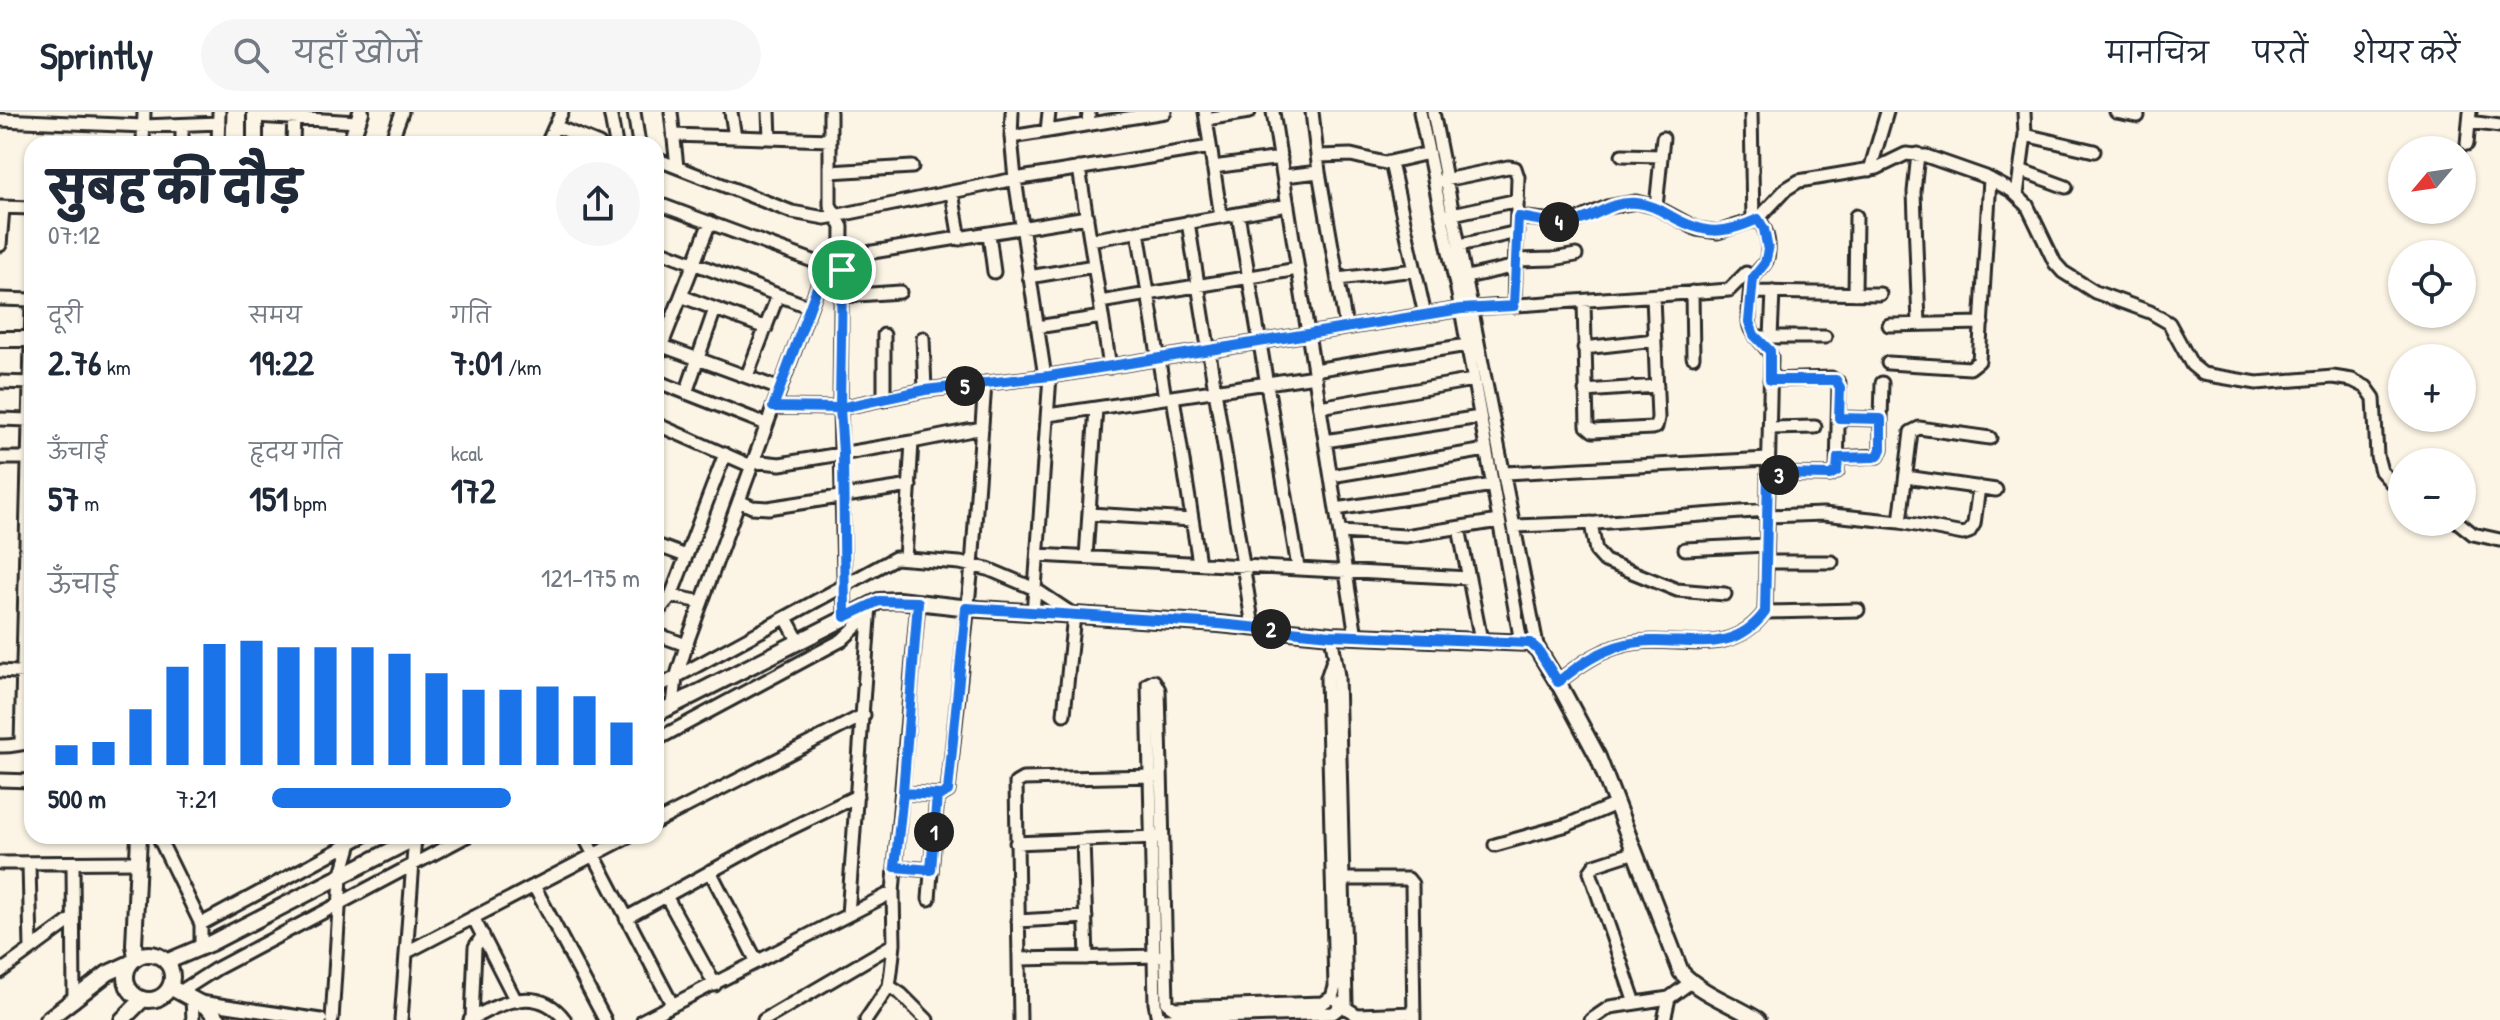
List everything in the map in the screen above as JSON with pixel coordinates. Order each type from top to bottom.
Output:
[{"type":"street","points":[[0,112],[0,120],[113,118],[144,126],[182,126],[219,118]]},
{"type":"street","points":[[143,136],[144,112]]},
{"type":"street","points":[[393,136],[402,112]]},
{"type":"street","points":[[551,136],[562,112]]},
{"type":"street","points":[[610,112],[614,136]]},
{"type":"street","points":[[634,112],[638,136]]},
{"type":"street","points":[[671,112],[677,167]]},
{"type":"street","points":[[731,112],[735,137]]},
{"type":"street","points":[[769,112],[770,138]]},
{"type":"street","points":[[830,112],[831,210],[839,217],[842,227],[840,408],[845,617]]},
{"type":"street","points":[[1012,112],[1015,179],[1037,327],[1048,377],[1048,415],[1033,612]]},
{"type":"street","points":[[1047,131],[1049,112]]},
{"type":"street","points":[[1011,137],[1047,131],[1089,118],[1165,112]]},
{"type":"street","points":[[1221,217],[1206,115],[1249,112]]},
{"type":"street","points":[[1273,112],[1356,636]]},
{"type":"street","points":[[1312,112],[1319,172],[1346,327]]},
{"type":"street","points":[[1420,112],[1429,153],[1441,181]]},
{"type":"street","points":[[1433,112],[1441,181],[1505,473],[1538,650]]},
{"type":"street","points":[[1558,682],[1599,653],[1625,644],[1643,641],[1718,642],[1748,630],[1765,612],[1770,351],[1750,329],[1749,322],[1753,278],[1765,263],[1768,250],[1764,229],[1755,220],[1751,112]]},
{"type":"street","points":[[1870,170],[1887,112]]},
{"type":"street","points":[[2017,195],[2025,135],[2024,112]]},
{"type":"street","points":[[2116,112],[2138,116]]},
{"type":"street","points":[[255,136],[255,114],[360,117],[353,136]]},
{"type":"street","points":[[293,136],[294,115]]},
{"type":"street","points":[[2469,117],[2500,126]]},
{"type":"street","points":[[182,126],[182,136]]},
{"type":"street","points":[[555,126],[579,136]]},
{"type":"street","points":[[673,135],[830,140]]},
{"type":"street","points":[[2025,135],[2094,151]]},
{"type":"street","points":[[1656,207],[1663,138]]},
{"type":"street","points":[[664,162],[792,212],[825,218],[1015,179],[1210,147]]},
{"type":"street","points":[[1317,156],[1351,155],[1391,163],[1429,153]]},
{"type":"street","points":[[1518,217],[1571,223],[1599,210],[1628,202],[1656,207],[1685,224],[1707,231],[1728,230],[1755,220],[1786,189],[1799,181],[1870,170],[1906,154],[1918,154],[1990,179],[2017,195],[2027,205],[2055,263],[2063,272],[2095,292],[2150,312],[2169,323],[2192,365],[2203,374],[2257,383],[2333,377],[2352,380],[2366,387],[2376,407],[2377,456],[2381,471],[2388,479]]},
{"type":"street","points":[[1918,154],[1914,192],[1919,324]]},
{"type":"street","points":[[1622,155],[1661,156]]},
{"type":"street","points":[[1213,167],[1281,158]]},
{"type":"street","points":[[1391,163],[1425,315]]},
{"type":"street","points":[[1441,181],[1512,166],[1518,177],[1514,306]]},
{"type":"street","points":[[830,172],[912,167]]},
{"type":"street","points":[[1079,168],[1110,367]]},
{"type":"street","points":[[2020,170],[2066,187]]},
{"type":"street","points":[[1284,176],[1319,172]]},
{"type":"street","points":[[1888,363],[1975,366],[1979,361],[1990,179]]},
{"type":"street","points":[[952,193],[960,239]]},
{"type":"street","points":[[1448,216],[1518,200]]},
{"type":"street","points":[[1090,240],[1288,205]]},
{"type":"street","points":[[664,206],[842,270]]},
{"type":"street","points":[[0,245],[2,208],[24,208]]},
{"type":"street","points":[[1238,214],[1298,567]]},
{"type":"street","points":[[1448,216],[1460,245],[1467,277],[1467,345],[1521,642]]},
{"type":"street","points":[[1855,294],[1856,216]]},
{"type":"street","points":[[842,257],[1087,217]]},
{"type":"street","points":[[664,334],[710,222]]},
{"type":"street","points":[[1188,222],[1253,627]]},
{"type":"street","points":[[1138,231],[1158,359],[1169,397],[1199,563]]},
{"type":"street","points":[[1460,245],[1517,232]]},
{"type":"street","points":[[989,234],[994,272]]},
{"type":"street","points":[[664,255],[694,263],[810,307]]},
{"type":"street","points":[[1467,277],[1516,263],[1576,255]]},
{"type":"street","points":[[673,705],[666,683],[686,645],[766,424],[828,266]]},
{"type":"street","points":[[1029,277],[1094,266]]},
{"type":"street","points":[[1100,302],[1298,269]]},
{"type":"street","points":[[1338,279],[1415,270]]},
{"type":"street","points":[[773,407],[840,408],[925,390],[1048,377],[1467,308],[1729,290],[1746,273]]},
{"type":"street","points":[[842,296],[900,292]]},
{"type":"street","points":[[1692,292],[1693,357]]},
{"type":"street","points":[[1751,292],[1880,294]]},
{"type":"street","points":[[1771,337],[1773,292]]},
{"type":"street","points":[[747,376],[778,295]]},
{"type":"street","points":[[681,296],[766,328]]},
{"type":"street","points":[[1584,302],[1585,421],[1588,429],[1652,428],[1658,424],[1653,296]]},
{"type":"street","points":[[0,299],[24,301]]},
{"type":"street","points":[[686,393],[715,309]]},
{"type":"street","points":[[1037,327],[1102,317]]},
{"type":"street","points":[[1889,325],[1982,323]]},
{"type":"street","points":[[884,335],[884,400]]},
{"type":"street","points":[[1756,337],[1825,337]]},
{"type":"street","points":[[923,338],[925,390]]},
{"type":"street","points":[[0,339],[24,339]]},
{"type":"street","points":[[1584,348],[1655,340]]},
{"type":"street","points":[[1048,415],[1266,383],[1467,345]]},
{"type":"street","points":[[664,347],[780,389]]},
{"type":"street","points":[[1320,407],[1473,380]]},
{"type":"street","points":[[1768,474],[1830,475],[1837,471],[1840,388],[1836,380],[1770,380]]},
{"type":"street","points":[[0,382],[24,383]]},
{"type":"street","points":[[903,793],[937,795],[948,791],[972,566],[985,383]]},
{"type":"street","points":[[1838,458],[1878,456],[1881,449],[1882,383]]},
{"type":"street","points":[[664,384],[766,424]]},
{"type":"street","points":[[1585,391],[1657,386]]},
{"type":"street","points":[[1086,557],[1096,408]]},
{"type":"street","points":[[1325,441],[1480,417]]},
{"type":"street","points":[[1839,418],[1881,419]]},
{"type":"street","points":[[0,419],[24,420]]},
{"type":"street","points":[[664,427],[752,464],[780,464],[982,428]]},
{"type":"street","points":[[1769,428],[1815,427]]},
{"type":"street","points":[[1900,522],[1909,435],[1914,429],[1990,438]]},
{"type":"street","points":[[905,559],[912,442]]},
{"type":"street","points":[[1331,476],[1486,450]]},
{"type":"street","points":[[664,604],[670,597],[725,454]]},
{"type":"street","points":[[0,458],[24,458]]},
{"type":"street","points":[[1505,473],[1768,459]]},
{"type":"street","points":[[1906,477],[1996,490]]},
{"type":"street","points":[[1336,509],[1493,485]]},
{"type":"street","points":[[739,501],[752,507],[768,508],[910,486]]},
{"type":"street","points":[[1515,526],[1767,513],[1823,514],[1900,522],[1963,534],[1969,532],[1974,524],[1979,487]]},
{"type":"street","points":[[1089,514],[1192,520]]},
{"type":"street","points":[[1340,532],[1405,536],[1499,521]]},
{"type":"street","points":[[1591,523],[1596,551],[1605,561],[1677,590],[1725,594]]},
{"type":"street","points":[[1459,528],[1481,640]]},
{"type":"street","points":[[2476,535],[2500,540]]},
{"type":"street","points":[[1685,549],[1766,545]]},
{"type":"street","points":[[664,548],[686,556]]},
{"type":"street","points":[[1038,555],[1469,578]]},
{"type":"street","points":[[666,683],[895,558],[988,569],[1035,589],[1074,615]]},
{"type":"street","points":[[1766,562],[1832,562]]},
{"type":"street","points":[[664,595],[702,602]]},
{"type":"street","points":[[664,710],[870,604],[898,600],[966,608],[1331,635],[1530,643],[1538,650],[1558,682],[1598,757],[1681,972],[1691,982],[1758,1020]]},
{"type":"street","points":[[866,1020],[889,986],[894,944],[893,892],[918,602]]},
{"type":"street","points":[[848,915],[870,604]]},
{"type":"street","points":[[664,736],[842,640],[861,622],[870,604]]},
{"type":"street","points":[[1765,612],[1858,610]]},
{"type":"street","points":[[1064,714],[1074,615]]},
{"type":"street","points":[[786,618],[798,640]]},
{"type":"street","points":[[1301,1013],[1332,997],[1335,987],[1338,676],[1331,635]]},
{"type":"street","points":[[664,637],[686,645]]},
{"type":"street","points":[[0,671],[24,673]]},
{"type":"street","points":[[1154,776],[1159,690],[1154,681],[1147,688],[1154,776],[1159,956],[1155,1009],[1158,1018]]},
{"type":"street","points":[[664,818],[864,715]]},
{"type":"street","points":[[0,746],[24,744]]},
{"type":"street","points":[[1020,1020],[1015,788],[1019,780],[1154,776]]},
{"type":"street","points":[[0,780],[24,781]]},
{"type":"street","points":[[929,899],[937,795]]},
{"type":"street","points":[[626,918],[857,796]]},
{"type":"street","points":[[1495,845],[1567,825],[1616,804]]},
{"type":"street","points":[[1016,843],[1156,837]]},
{"type":"street","points":[[1083,840],[1087,958]]},
{"type":"street","points":[[139,844],[133,960],[125,980],[128,989],[142,1000]]},
{"type":"street","points":[[162,844],[201,924],[201,946]]},
{"type":"street","points":[[201,924],[343,844]]},
{"type":"street","points":[[332,1020],[341,877],[351,844]]},
{"type":"street","points":[[166,962],[403,844]]},
{"type":"street","points":[[401,1020],[415,844]]},
{"type":"street","points":[[185,995],[216,969],[452,844]]},
{"type":"street","points":[[588,844],[672,1004]]},
{"type":"street","points":[[407,952],[615,844]]},
{"type":"street","points":[[1619,1020],[1629,1004],[1590,872],[1595,865],[1635,852]]},
{"type":"street","points":[[0,863],[138,862]]},
{"type":"street","points":[[73,863],[71,920],[74,1001]]},
{"type":"street","points":[[29,864],[31,949]]},
{"type":"street","points":[[895,867],[931,870]]},
{"type":"street","points":[[710,871],[757,962]]},
{"type":"street","points":[[1158,1018],[1333,1013],[1343,1008],[1347,996],[1338,879]]},
{"type":"street","points":[[1332,997],[1343,1008],[1357,1015],[1414,1016],[1412,884],[1408,879],[1338,879]]},
{"type":"street","points":[[534,886],[605,1020]]},
{"type":"street","points":[[643,1020],[657,1017],[672,1004],[715,985],[893,892]]},
{"type":"street","points":[[666,896],[715,985]]},
{"type":"street","points":[[473,917],[516,1001]]},
{"type":"street","points":[[1018,921],[1086,917]]},
{"type":"street","points":[[0,972],[71,920]]},
{"type":"street","points":[[483,935],[475,947],[471,1019],[516,1001],[548,1003],[565,1020]]},
{"type":"street","points":[[764,1020],[894,944]]},
{"type":"street","points":[[47,1020],[108,973],[133,960],[154,954],[171,969],[185,995],[193,1020]]},
{"type":"street","points":[[1019,959],[1159,956]]},
{"type":"street","points":[[1159,956],[1165,999],[1170,1007]]},
{"type":"street","points":[[1591,1020],[1603,1010],[1669,998],[1691,982]]},
{"type":"street","points":[[889,986],[927,1020]]},
{"type":"street","points":[[185,995],[219,1020]]},
{"type":"street","points":[[122,1020],[142,1000],[185,995],[317,1019]]},
{"type":"street","points":[[1667,1019],[1669,998]]},
{"type":"street","points":[[1158,1018],[1170,1007],[1226,1014]]},
{"type":"route","points":[[842,270],[828,266],[821,277],[773,407],[840,408],[925,390],[1050,376],[1461,309],[1514,306],[1518,217],[1571,223],[1607,207],[1636,202],[1656,207],[1685,224],[1707,231],[1728,230],[1758,219],[1766,235],[1768,250],[1765,263],[1753,278],[1749,322],[1754,335],[1770,351],[1770,380],[1836,380],[1840,388],[1839,418],[1881,419],[1881,449],[1878,456],[1838,458],[1837,471],[1830,475],[1768,474],[1765,612],[1748,630],[1718,642],[1643,641],[1625,644],[1599,653],[1558,682],[1538,650],[1530,643],[1331,635],[1219,624],[966,608],[948,791],[941,795],[903,793],[895,867],[931,870],[937,795],[903,793],[918,602],[879,601],[845,617],[840,408],[842,270]]}]
